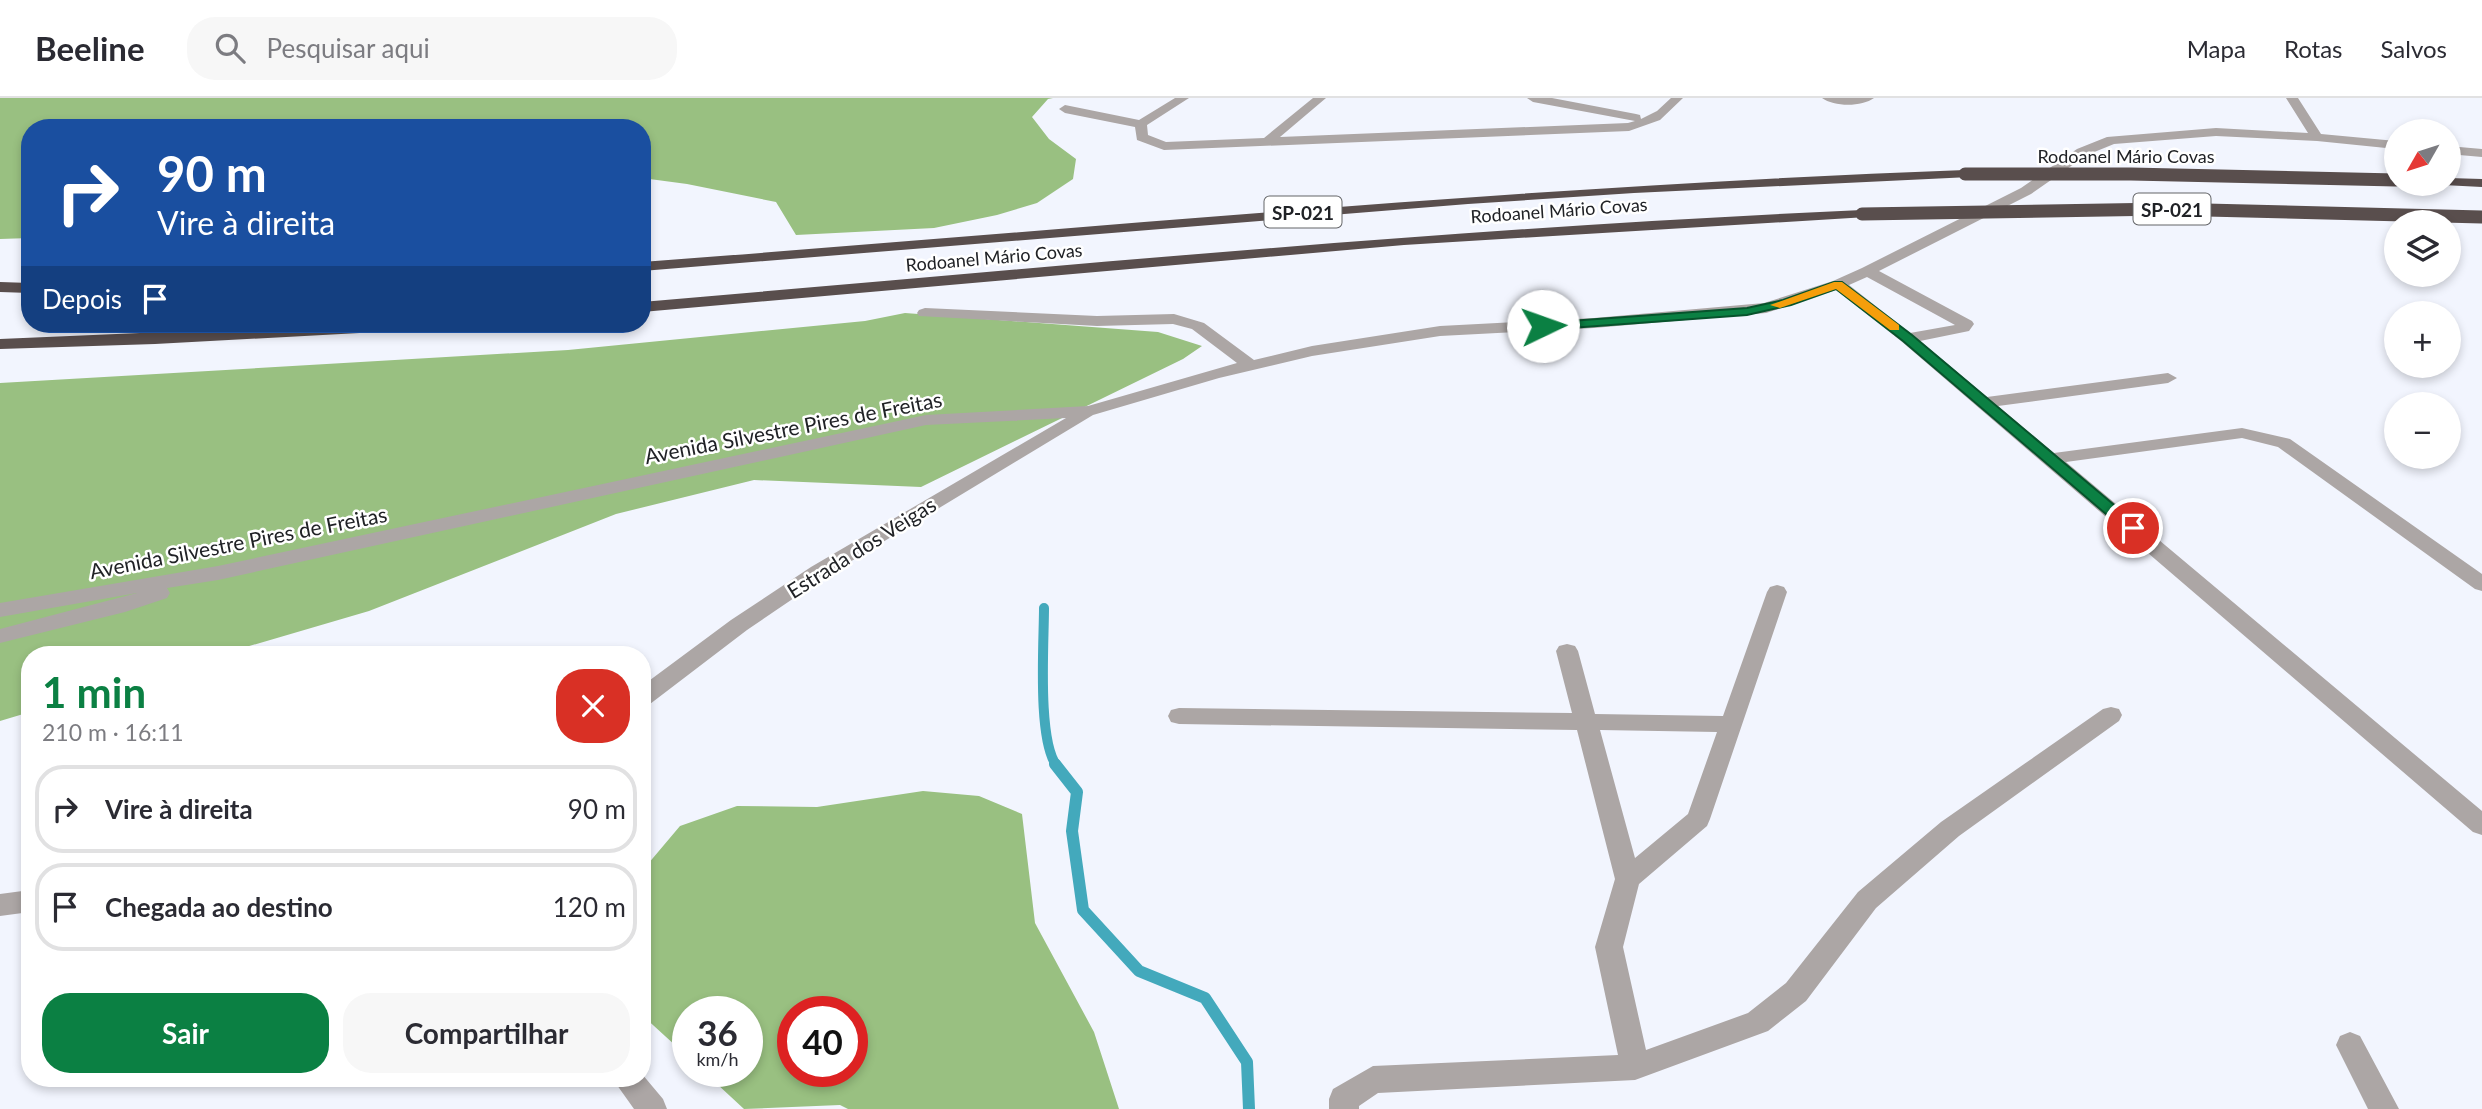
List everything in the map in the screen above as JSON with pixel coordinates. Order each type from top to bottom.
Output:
[{"type":"highway","name":"Rodoanel Mário Covas","points":[[651,266],[1493,197],[1696,184],[1965,174],[2131,174],[2384,180]]},
{"type":"highway","points":[[2461,182],[2482,183]]},
{"type":"highway","name":"Rodoanel Mário Covas","points":[[651,306],[1443,237],[1658,223],[1863,214],[2165,209],[2482,217]]},
{"type":"highway","points":[[0,287],[21,288]]},
{"type":"highway","points":[[0,344],[155,340],[277,333]]},
{"type":"street","points":[[1065,109],[1141,124],[1183,98]]},
{"type":"street","points":[[1266,143],[1320,98]]},
{"type":"street","points":[[1533,98],[1652,121]]},
{"type":"street","points":[[1141,124],[1142,137],[1164,146],[1629,127],[1666,114],[1677,98]]},
{"type":"street","points":[[1828,98],[1857,101],[1868,98]]},
{"type":"street","points":[[2292,98],[2318,137]]},
{"type":"street","name":"Avenida Silvestre Pires de Freitas","points":[[0,610],[218,573],[926,420],[1089,411],[1250,365],[1312,351],[1409,335],[1747,311],[1787,303],[1867,271],[2026,191],[2097,144],[2138,137],[2216,132],[2318,137],[2384,144]]},
{"type":"street","points":[[2461,151],[2482,153]]},
{"type":"street","points":[[1867,271],[1966,324],[1964,328],[1907,338]]},
{"type":"street","points":[[1838,284],[2050,458],[2482,825]]},
{"type":"street","points":[[925,313],[1097,321],[1174,319],[1198,326],[1250,365]]},
{"type":"street","points":[[1982,403],[2168,378]]},
{"type":"street","name":"Estrada dos Veigas","points":[[651,691],[739,625],[818,572],[1089,411]]},
{"type":"street","points":[[2050,458],[2242,433],[2262,436],[2284,443],[2482,584]]},
{"type":"street","points":[[0,636],[125,605],[218,573]]},
{"type":"street","points":[[1628,879],[1698,819],[1777,592]]},
{"type":"street","points":[[1567,651],[1628,879],[1609,947],[1635,1067]]},
{"type":"street","points":[[1344,1109],[1345,1099],[1373,1080],[1635,1067],[1758,1022],[1797,992],[1867,900],[1950,829],[2111,715]]},
{"type":"street","points":[[1180,716],[1731,724]]},
{"type":"street","points":[[0,905],[21,902]]},
{"type":"street","points":[[2350,1045],[2384,1109]]},
{"type":"street","points":[[634,1087],[652,1109]]},
{"type":"green space","points":[[0,98],[1053,98],[1048,99],[1032,117],[1049,139],[1076,159],[1073,179],[1037,203],[997,215],[934,228],[796,235],[776,202],[651,179],[651,119],[21,119],[21,238],[0,239]]},
{"type":"green space","points":[[905,313],[1158,332],[1202,346],[1183,359],[921,487],[754,480],[616,514],[369,611],[249,646],[21,646],[21,715],[0,721],[0,383],[568,350],[865,321]]},
{"type":"green space","points":[[923,791],[979,796],[1022,814],[1035,923],[1094,1032],[1119,1109],[848,1109],[840,1105],[744,1109],[720,1087],[763,1087],[763,996],[672,996],[672,1042],[651,1023],[651,860],[680,826],[737,806],[817,807]]},
{"type":"waterway","points":[[1044,608],[1044,714],[1051,753],[1057,766]]},
{"type":"waterway","points":[[1055,764],[1077,792],[1072,831],[1083,910],[1139,971],[1205,998],[1247,1062],[1249,1109]]},
{"type":"slow traffic","points":[[1776,305],[1838,284],[1894,328]]},
{"type":"route","points":[[1543,326],[1747,311],[1787,303],[1838,284],[1907,338],[2133,528]]}]
